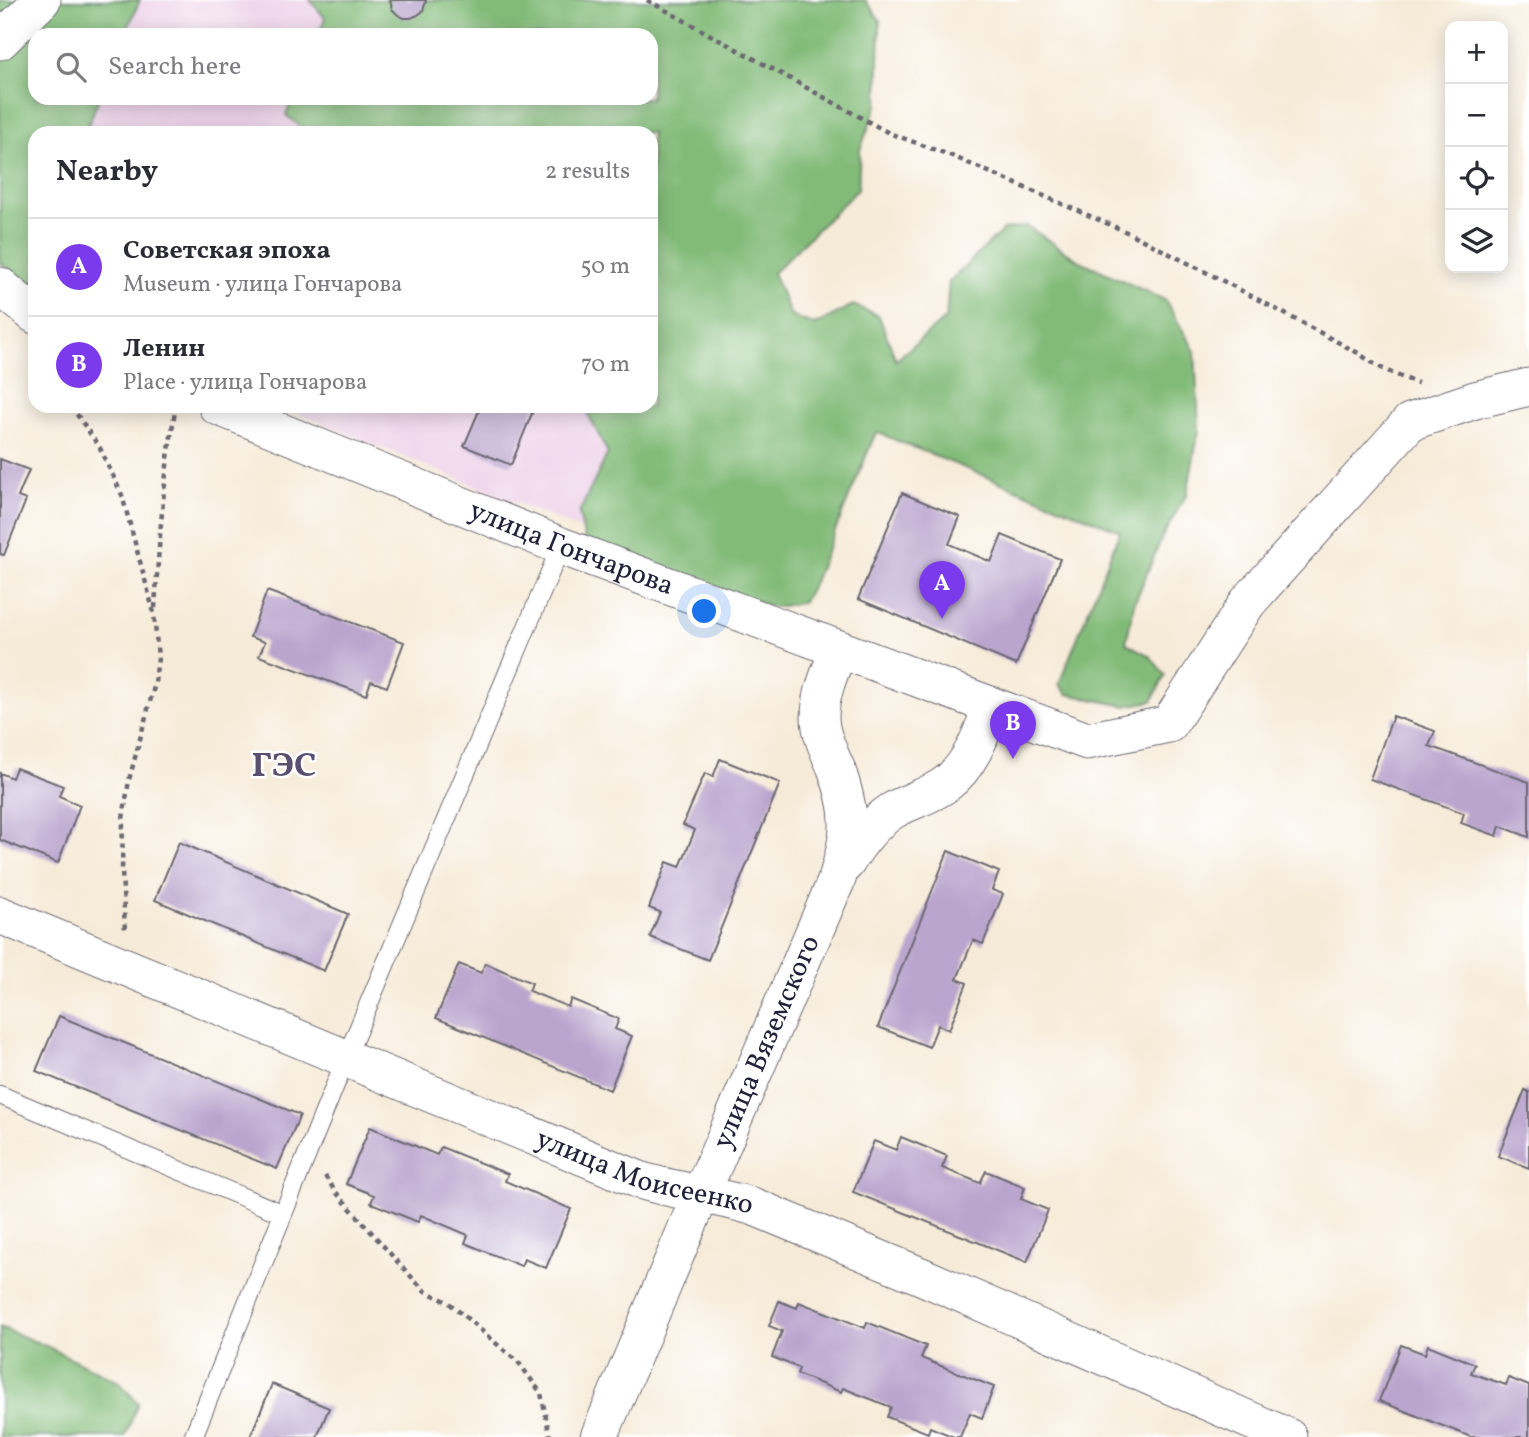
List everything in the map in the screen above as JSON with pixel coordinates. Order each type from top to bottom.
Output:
[{"type":"street","points":[[0,41],[42,0]]},
{"type":"street","points":[[0,286],[28,309]]},
{"type":"street","name":"улица Гончарова","points":[[234,413],[561,546],[1087,741],[1169,724],[1248,602],[1410,422],[1475,400],[1529,387]]},
{"type":"street","points":[[837,879],[847,846],[849,820],[845,795],[825,742],[820,716],[826,684],[839,649]]},
{"type":"street","points":[[837,879],[855,847],[872,827],[892,812],[945,785],[965,765],[979,740],[992,706]]},
{"type":"street","points":[[835,767],[853,786],[871,795],[893,801],[920,798]]},
{"type":"street","name":"улица Вяземского","points":[[599,1437],[837,879]]},
{"type":"street","name":"улица Моисеенко","points":[[0,915],[642,1181],[752,1206],[921,1276],[1288,1437]]},
{"type":"lane","points":[[193,1437],[346,1058],[561,546]]},
{"type":"lane","points":[[0,1095],[283,1214]]},
{"type":"path","points":[[648,0],[889,133],[952,156],[1129,233],[1229,284],[1376,366],[1419,383]]},
{"type":"path","points":[[76,413],[100,447],[122,495],[155,612]]},
{"type":"path","points":[[127,967],[122,870],[123,819],[129,780],[155,683],[158,658],[155,612],[158,552],[175,413]]},
{"type":"path","points":[[308,1152],[335,1191],[425,1291],[448,1301],[519,1363],[541,1394],[550,1437]]},
{"type":"shaded area","points":[[116,0],[313,0],[336,16],[331,28],[105,28]]},
{"type":"shaded area","points":[[73,105],[335,105],[386,126],[65,126]]},
{"type":"shaded area","points":[[721,263],[607,540],[297,413],[658,413],[658,392]]},
{"type":"green space","points":[[0,0],[140,0],[128,28],[28,28],[28,105],[96,105],[88,126],[28,126],[28,281],[0,263]]},
{"type":"green space","points":[[310,0],[865,0],[880,20],[878,103],[860,150],[858,189],[773,273],[791,316],[815,325],[853,305],[879,316],[896,360],[946,318],[949,282],[1003,230],[1027,226],[1078,260],[1165,300],[1195,351],[1199,430],[1187,494],[1162,537],[1134,604],[1126,643],[1150,656],[1165,675],[1152,701],[1125,706],[1067,694],[1059,684],[1120,531],[876,432],[813,584],[802,603],[773,607],[585,541],[579,513],[608,453],[588,413],[658,413],[658,126],[300,126],[286,115],[290,105],[658,105],[658,28],[321,28],[325,18]]},
{"type":"green space","points":[[0,1327],[119,1382],[138,1403],[125,1437],[0,1437]]},
{"type":"building","points":[[390,0],[426,0],[423,11],[411,18],[404,18],[392,9]]},
{"type":"building","points":[[478,413],[532,413],[511,465],[464,446]]},
{"type":"building","points":[[0,459],[29,470],[18,497],[26,500],[4,555],[0,554]]},
{"type":"building","points":[[902,493],[960,517],[949,544],[991,562],[1002,535],[1060,559],[1016,665],[858,599]]},
{"type":"building","points":[[267,591],[404,642],[387,687],[371,681],[366,695],[259,656],[265,642],[250,637]]},
{"type":"building","points":[[1393,716],[1435,731],[1429,746],[1529,782],[1529,837],[1500,826],[1497,836],[1461,823],[1464,813],[1370,779]]},
{"type":"building","points":[[720,759],[780,783],[708,960],[650,937],[660,912],[649,908],[667,862],[680,867],[695,830],[683,825],[705,773],[713,777]]},
{"type":"building","points":[[16,768],[63,786],[59,796],[80,805],[58,863],[0,840],[0,773],[12,778]]},
{"type":"building","points":[[179,842],[348,914],[324,971],[155,900]]},
{"type":"building","points":[[948,851],[999,872],[992,890],[1003,894],[983,944],[973,940],[957,979],[967,983],[949,1030],[938,1025],[929,1047],[878,1027]]},
{"type":"building","points":[[485,963],[532,983],[529,991],[568,1007],[571,999],[619,1019],[615,1029],[632,1036],[610,1090],[436,1018],[459,964],[481,973]]},
{"type":"building","points":[[59,1016],[300,1115],[277,1169],[36,1071]]},
{"type":"building","points":[[1525,1090],[1529,1092],[1529,1168],[1498,1156]]},
{"type":"building","points":[[370,1127],[437,1155],[441,1147],[508,1174],[505,1181],[571,1209],[546,1268],[524,1259],[521,1266],[465,1243],[468,1235],[421,1215],[418,1222],[371,1203],[374,1195],[346,1184]]},
{"type":"building","points":[[901,1137],[947,1156],[942,1168],[980,1183],[986,1171],[1025,1187],[1021,1199],[1048,1210],[1027,1262],[853,1192],[874,1141],[896,1150]]},
{"type":"building","points":[[779,1301],[797,1308],[799,1302],[865,1328],[867,1322],[926,1346],[921,1358],[994,1387],[982,1418],[970,1413],[960,1437],[930,1427],[928,1433],[887,1417],[891,1407],[843,1388],[841,1392],[797,1374],[799,1368],[772,1357],[782,1331],[769,1326]]},
{"type":"building","points":[[1401,1345],[1425,1354],[1428,1345],[1475,1364],[1471,1373],[1506,1385],[1509,1378],[1529,1386],[1529,1437],[1471,1437],[1379,1401]]},
{"type":"building","points":[[272,1384],[329,1408],[317,1437],[250,1437]]},
{"type":"place","name":"Советская эпоха","points":[[942,619]]},
{"type":"place","name":"Ленин","points":[[1013,759]]},
{"type":"district","name":"ГЭС","points":[[284,767]]}]
